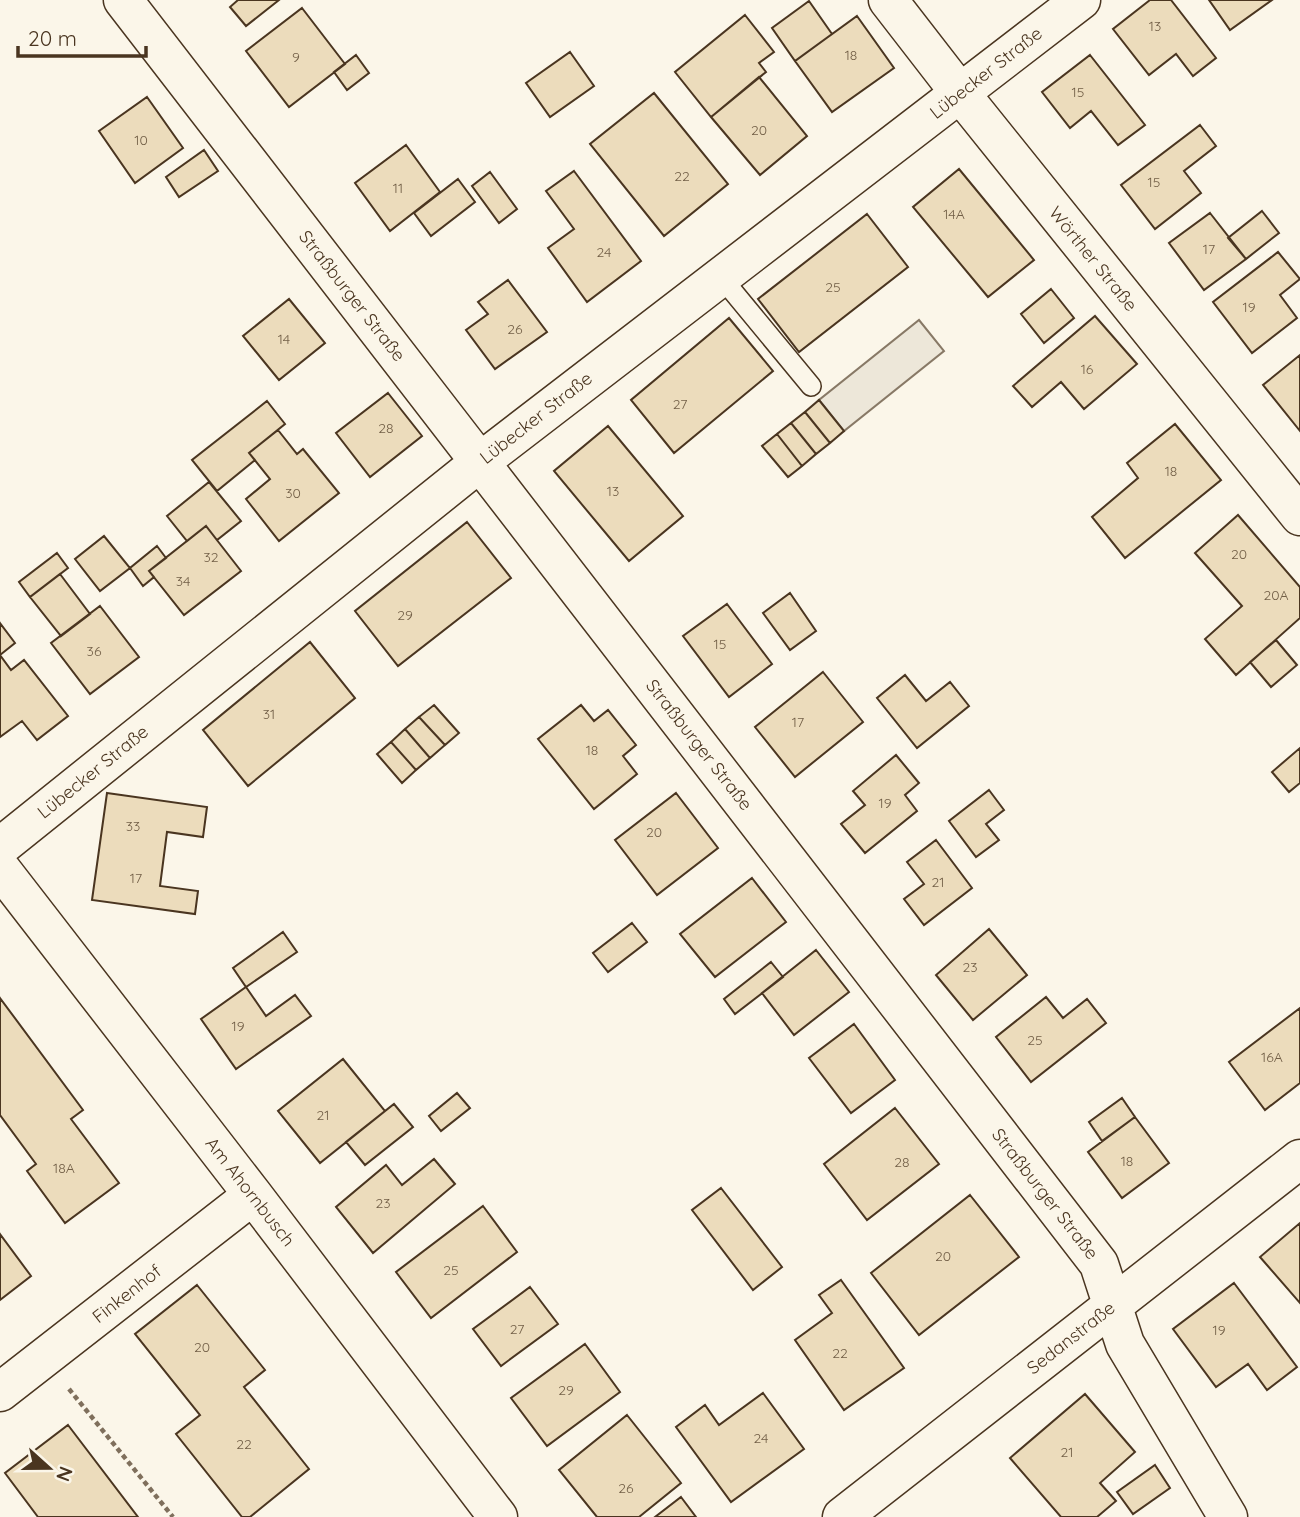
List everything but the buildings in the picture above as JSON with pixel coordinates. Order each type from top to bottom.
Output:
[{"type":"street","name":"Straßburger Straße","points":[[123,0],[1099,1264],[1125,1343],[1228,1517]]},
{"type":"street","name":"Wörther Straße","points":[[888,0],[1300,516]]},
{"type":"street","name":"Lübecker Straße","points":[[0,847],[480,462],[1081,0]]},
{"type":"street","name":"Am Ahornbusch","points":[[0,869],[498,1517]]},
{"type":"street","name":"Sedanstraße","points":[[842,1517],[1300,1159]]},
{"type":"street","name":"Finkenhof","points":[[5,1378],[44,1358],[253,1195]]},
{"type":"lane","points":[[721,276],[811,386]]},
{"type":"path","points":[[44,1358],[173,1517]]},
{"type":"shaded area","points":[[919,320],[944,351],[844,431],[819,400]]}]
